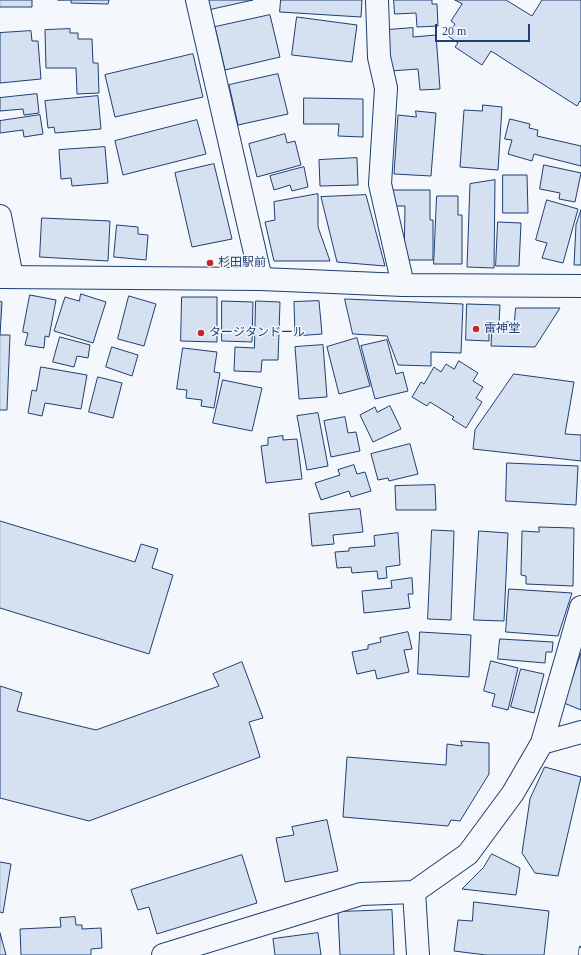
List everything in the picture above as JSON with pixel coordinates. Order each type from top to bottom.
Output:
[{"type":"street","points":[[197,0],[261,279]]},
{"type":"street","points":[[377,0],[379,58],[386,88],[380,184],[403,285]]},
{"type":"street","points":[[0,216],[6,277],[261,279],[403,285],[581,286]]},
{"type":"street","points":[[163,955],[361,894],[414,892],[468,854],[513,793],[542,743],[581,607]]},
{"type":"street","points":[[542,743],[581,732]]},
{"type":"street","points":[[414,892],[418,955]]},
{"type":"building","points":[[0,0],[32,0],[32,7],[0,7]]},
{"type":"building","points":[[71,0],[109,0],[108,4],[71,3]]},
{"type":"building","points":[[206,0],[253,0],[208,10]]},
{"type":"building","points":[[281,0],[362,0],[361,17],[280,12]]},
{"type":"building","points":[[394,0],[432,0],[432,4],[437,4],[438,26],[417,27],[416,13],[395,14]]},
{"type":"building","points":[[455,0],[506,0],[532,16],[542,0],[581,0],[581,102],[580,101],[577,106],[491,51],[482,65],[455,47],[458,43],[448,36],[455,24],[451,21],[462,4]]},
{"type":"building","points":[[270,15],[280,57],[225,70],[215,27]]},
{"type":"building","points":[[297,17],[357,25],[352,62],[292,55]]},
{"type":"building","points":[[413,28],[413,37],[436,35],[440,89],[420,90],[418,69],[391,71],[387,30]]},
{"type":"building","points":[[70,29],[70,33],[78,33],[78,39],[92,39],[93,63],[98,63],[99,93],[77,94],[76,68],[46,68],[45,30]]},
{"type":"building","points":[[31,31],[32,41],[38,41],[41,79],[0,83],[0,33]]},
{"type":"building","points":[[193,54],[203,97],[115,117],[105,75]]},
{"type":"building","points":[[278,74],[288,114],[238,125],[229,85]]},
{"type":"building","points":[[37,94],[39,113],[24,115],[23,109],[0,111],[0,98]]},
{"type":"building","points":[[98,96],[101,129],[55,133],[54,127],[48,128],[45,101]]},
{"type":"building","points":[[304,98],[363,99],[363,137],[338,136],[339,124],[304,124]]},
{"type":"building","points":[[483,105],[502,107],[498,170],[460,167],[464,110],[482,111]]},
{"type":"building","points":[[416,111],[436,113],[431,176],[394,174],[398,115],[416,117]]},
{"type":"building","points":[[40,115],[43,134],[24,137],[23,130],[0,133],[0,121]]},
{"type":"building","points":[[510,119],[530,124],[529,128],[538,130],[537,136],[581,146],[581,166],[534,154],[532,161],[508,154],[512,140],[505,139]]},
{"type":"building","points":[[197,120],[206,154],[123,175],[115,141]]},
{"type":"building","points":[[285,134],[287,143],[295,141],[301,165],[257,177],[249,144]]},
{"type":"building","points":[[105,147],[108,183],[72,186],[71,178],[61,179],[59,150]]},
{"type":"building","points":[[357,158],[358,185],[320,186],[319,160]]},
{"type":"building","points":[[214,164],[232,239],[192,247],[175,173]]},
{"type":"building","points":[[544,165],[581,173],[575,202],[559,199],[560,193],[540,189]]},
{"type":"building","points":[[304,167],[308,187],[292,191],[290,185],[274,190],[270,176]]},
{"type":"building","points":[[503,175],[527,175],[528,213],[503,213]]},
{"type":"building","points":[[495,180],[494,268],[467,267],[470,184]]},
{"type":"building","points":[[392,190],[430,190],[430,220],[433,220],[433,260],[404,260],[405,206],[392,206]]},
{"type":"building","points":[[318,194],[318,227],[330,261],[274,261],[265,222],[275,220],[274,202]]},
{"type":"building","points":[[366,195],[385,266],[337,262],[321,197]]},
{"type":"building","points":[[437,196],[458,196],[458,215],[462,215],[462,264],[434,264]]},
{"type":"building","points":[[547,200],[578,209],[563,263],[542,258],[547,243],[536,240]]},
{"type":"building","points":[[581,210],[581,265],[574,265],[576,225]]},
{"type":"building","points":[[42,218],[110,221],[108,261],[40,257]]},
{"type":"building","points":[[498,222],[521,223],[519,266],[496,266]]},
{"type":"building","points":[[117,225],[138,227],[138,234],[148,235],[146,260],[114,257]]},
{"type":"building","points":[[81,294],[106,302],[93,343],[54,331],[65,297],[79,301]]},
{"type":"building","points":[[30,295],[56,300],[49,337],[45,336],[44,348],[25,345],[28,333],[23,332]]},
{"type":"building","points":[[129,296],[156,304],[144,346],[118,339]]},
{"type":"building","points":[[182,297],[217,297],[217,342],[181,341]]},
{"type":"building","points":[[345,299],[463,304],[461,353],[431,352],[431,366],[398,365],[387,336],[353,334]]},
{"type":"building","points":[[0,301],[2,302],[0,335]]},
{"type":"building","points":[[222,301],[253,302],[252,342],[222,341]]},
{"type":"building","points":[[256,301],[280,302],[278,360],[262,360],[261,372],[234,371],[235,347],[254,348]]},
{"type":"building","points":[[319,301],[322,334],[295,336],[294,302]]},
{"type":"building","points":[[467,304],[500,305],[499,324],[489,323],[489,341],[466,340]]},
{"type":"building","points":[[516,308],[560,308],[535,347],[491,346],[492,326],[507,326],[506,322],[514,322]]},
{"type":"building","points":[[0,335],[10,335],[7,410],[0,410]]},
{"type":"building","points":[[60,337],[90,345],[88,358],[77,356],[74,367],[53,362]]},
{"type":"building","points":[[357,338],[370,386],[339,394],[327,347]]},
{"type":"building","points":[[387,340],[396,374],[403,372],[408,391],[375,399],[361,346]]},
{"type":"building","points":[[323,345],[327,397],[299,399],[295,347]]},
{"type":"building","points":[[112,347],[138,355],[132,376],[106,367]]},
{"type":"building","points":[[183,348],[217,352],[214,372],[220,373],[214,408],[201,406],[202,400],[186,398],[187,390],[177,389]]},
{"type":"building","points":[[459,361],[478,373],[473,381],[483,387],[476,398],[482,402],[466,428],[452,419],[454,417],[430,402],[427,406],[412,397],[421,382],[424,384],[434,367],[441,372],[446,364],[454,369]]},
{"type":"building","points":[[41,367],[87,375],[81,409],[45,403],[42,416],[28,413],[32,390],[36,391]]},
{"type":"building","points":[[514,374],[574,382],[565,434],[581,435],[581,461],[473,449],[475,430]]},
{"type":"building","points":[[98,377],[122,383],[113,418],[89,412]]},
{"type":"building","points":[[223,380],[262,388],[252,431],[213,423]]},
{"type":"building","points":[[390,406],[401,429],[373,442],[360,415],[375,407],[377,412]]},
{"type":"building","points":[[318,413],[328,466],[307,470],[297,416]]},
{"type":"building","points":[[345,417],[348,433],[356,432],[360,451],[331,457],[324,421]]},
{"type":"building","points":[[283,436],[283,440],[297,439],[302,479],[266,483],[261,446],[268,445],[268,438]]},
{"type":"building","points":[[410,444],[418,474],[389,481],[388,478],[378,480],[371,454]]},
{"type":"building","points":[[507,463],[578,466],[576,505],[506,501]]},
{"type":"building","points":[[354,465],[357,474],[365,472],[371,491],[351,497],[349,491],[321,500],[315,483],[340,475],[338,470]]},
{"type":"building","points":[[435,485],[436,510],[396,510],[395,486]]},
{"type":"building","points":[[360,509],[363,532],[333,535],[334,544],[312,546],[309,514]]},
{"type":"building","points":[[0,521],[135,562],[141,544],[158,549],[152,568],[173,575],[149,654],[0,608]]},
{"type":"building","points":[[539,527],[574,528],[573,586],[526,584],[526,576],[521,575],[522,531],[539,532]]},
{"type":"building","points":[[432,530],[454,531],[451,620],[428,619]]},
{"type":"building","points":[[479,531],[508,533],[504,621],[474,620]]},
{"type":"building","points":[[398,533],[400,565],[386,567],[387,578],[378,579],[377,571],[352,573],[351,567],[337,568],[335,552],[349,551],[349,548],[375,546],[374,536]]},
{"type":"building","points":[[412,578],[413,594],[408,594],[410,608],[364,613],[362,591],[392,588],[391,581]]},
{"type":"building","points":[[509,589],[572,593],[558,636],[506,632]]},
{"type":"building","points":[[408,632],[412,649],[404,650],[409,672],[377,679],[375,670],[357,674],[352,652],[368,649],[368,645],[381,642],[380,638]]},
{"type":"building","points":[[420,632],[471,635],[469,677],[418,674]]},
{"type":"building","points":[[500,639],[553,642],[552,652],[546,652],[545,663],[498,659]]},
{"type":"building","points":[[581,653],[581,710],[564,703]]},
{"type":"building","points":[[491,661],[518,668],[508,710],[492,706],[495,694],[484,691]]},
{"type":"building","points":[[242,662],[263,718],[249,722],[260,757],[89,821],[0,798],[0,686],[22,693],[17,711],[96,730],[219,686],[213,674]]},
{"type":"building","points":[[521,669],[544,674],[534,713],[511,707]]},
{"type":"building","points":[[461,741],[489,743],[489,774],[460,821],[451,820],[448,826],[343,817],[347,757],[446,765],[447,744],[462,746]]},
{"type":"building","points":[[545,767],[581,777],[558,876],[535,873],[522,853],[530,799]]},
{"type":"building","points":[[327,820],[338,871],[285,882],[276,838],[294,835],[292,827]]},
{"type":"building","points":[[492,854],[520,868],[516,895],[462,889],[483,868]]},
{"type":"building","points":[[242,855],[257,903],[157,934],[149,907],[138,910],[131,890]]},
{"type":"building","points":[[0,862],[11,864],[3,913],[0,912]]},
{"type":"building","points":[[474,902],[549,911],[544,955],[486,955],[454,951],[458,920],[472,921]]},
{"type":"building","points":[[392,910],[394,955],[340,955],[338,912]]},
{"type":"building","points":[[75,917],[76,925],[82,925],[82,929],[101,928],[102,948],[91,949],[91,955],[21,955],[20,929],[61,927],[60,918]]},
{"type":"building","points":[[0,933],[6,955],[0,955]]},
{"type":"building","points":[[318,933],[321,955],[275,955],[273,939]]},
{"type":"railway","points":[[580,955],[581,948]]},
{"type":"place","name":"杉田駅前","points":[[210,263]]},
{"type":"place","name":"雷神堂","points":[[476,329]]},
{"type":"place","name":"タージタンドール","points":[[201,333]]}]
